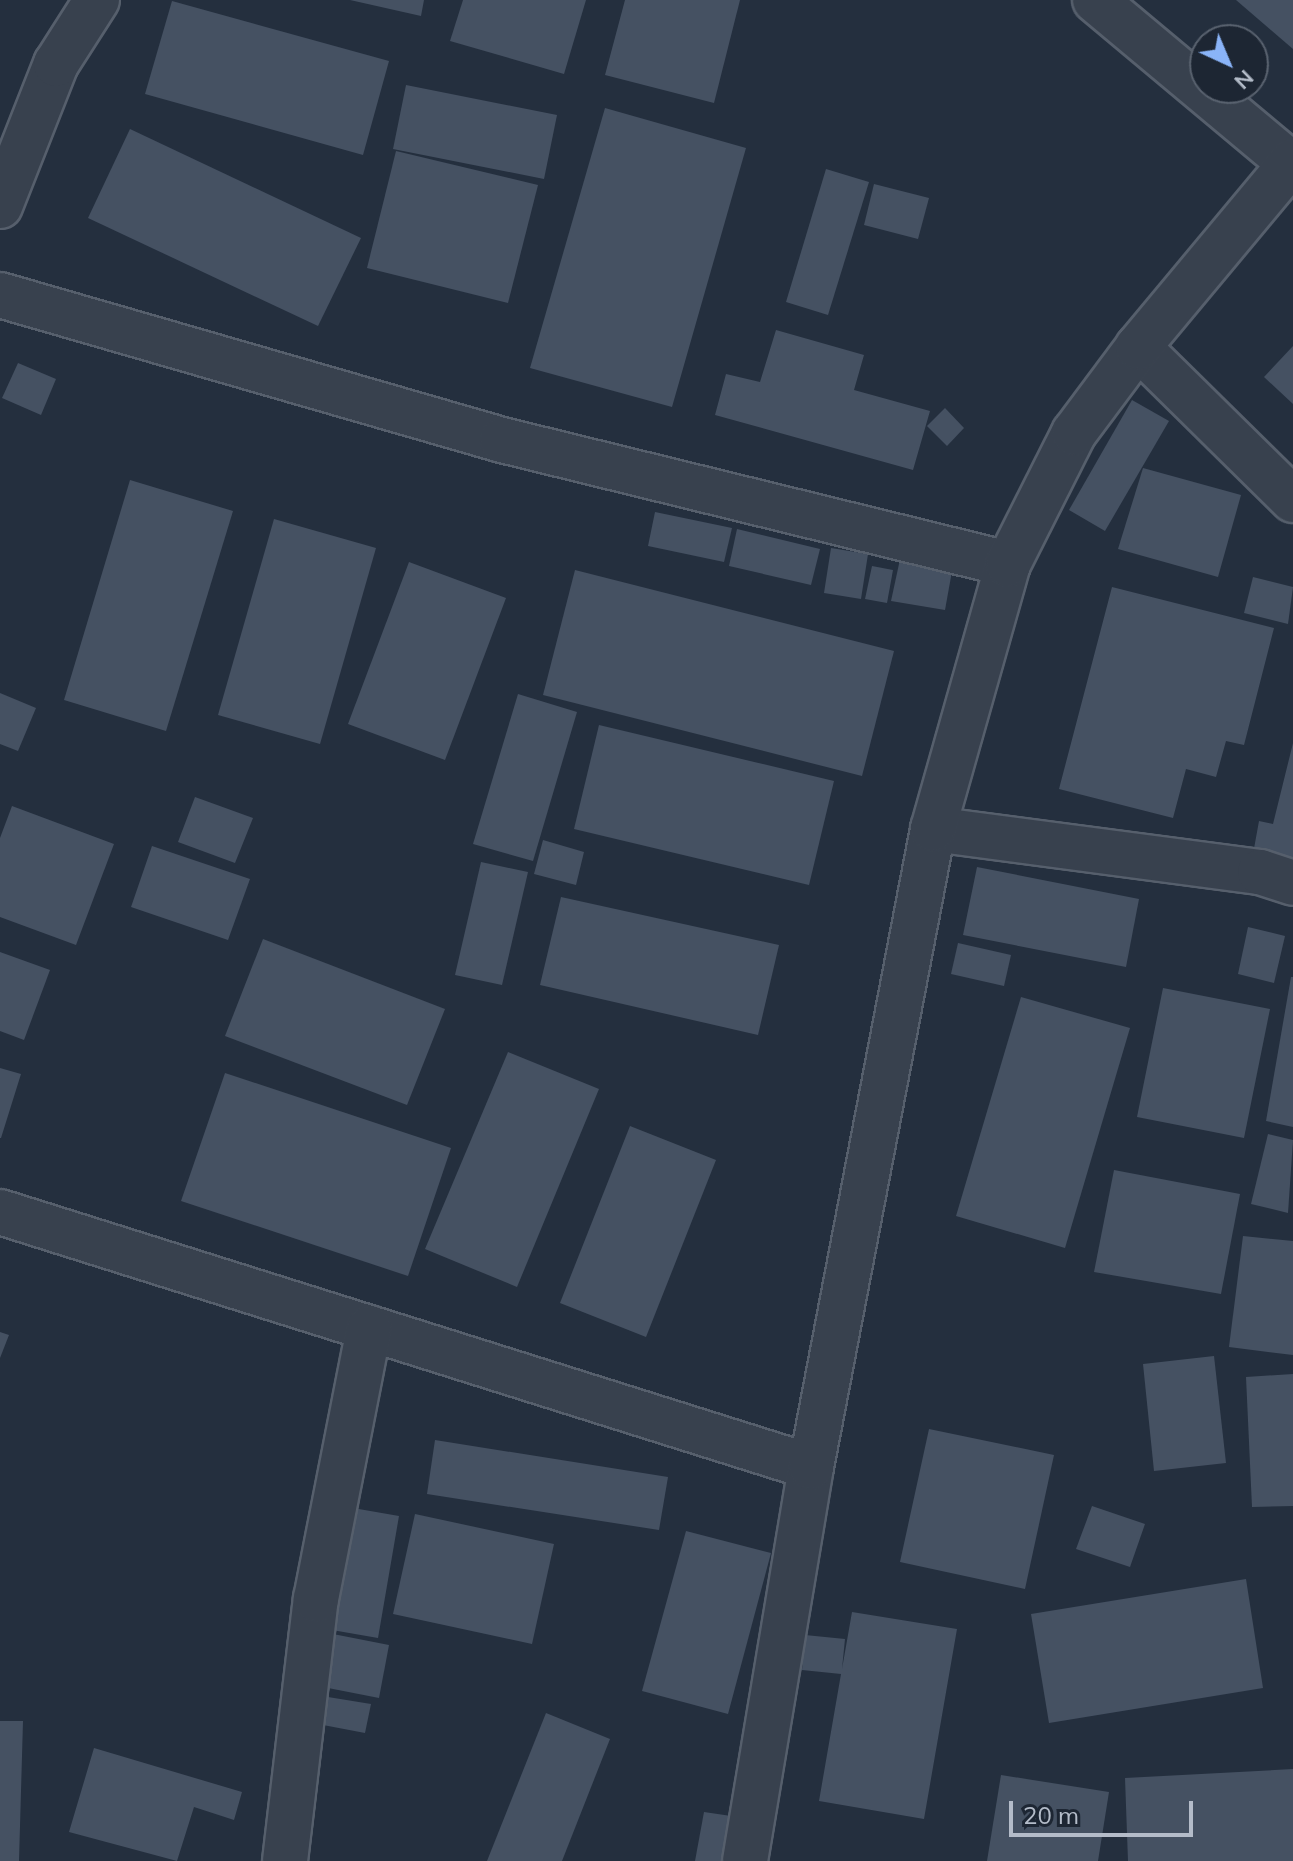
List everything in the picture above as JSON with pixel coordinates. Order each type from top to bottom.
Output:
[{"type":"street","points":[[0,206],[56,64],[97,0]]},
{"type":"street","points":[[745,1861],[811,1467],[933,829],[1008,564],[1074,433],[1138,347],[1292,162],[1095,0]]},
{"type":"street","points":[[0,295],[502,440],[1008,564]]},
{"type":"street","points":[[1138,347],[1293,500]]},
{"type":"street","points":[[933,829],[1260,872],[1293,883]]},
{"type":"street","points":[[0,1212],[811,1467]]},
{"type":"street","points":[[285,1861],[316,1599],[369,1328]]},
{"type":"building","points":[[350,0],[424,0],[421,16]]},
{"type":"building","points":[[463,0],[586,0],[564,74],[450,41]]},
{"type":"building","points":[[625,0],[740,0],[714,103],[605,75]]},
{"type":"building","points":[[1236,0],[1293,0],[1293,49],[1269,28],[1269,24],[1264,24]]},
{"type":"building","points":[[172,1],[389,61],[363,155],[145,94]]},
{"type":"building","points":[[406,85],[557,115],[544,179],[393,149]]},
{"type":"building","points":[[605,108],[746,148],[672,407],[530,368]]},
{"type":"building","points":[[130,129],[361,238],[318,326],[88,218]]},
{"type":"building","points":[[396,151],[538,185],[508,303],[367,268]]},
{"type":"building","points":[[826,169],[869,182],[828,315],[786,302]]},
{"type":"building","points":[[874,184],[929,198],[918,239],[864,225]]},
{"type":"building","points":[[776,330],[864,355],[854,390],[930,411],[913,470],[715,415],[726,374],[760,382]]},
{"type":"building","points":[[1293,346],[1293,404],[1264,377]]},
{"type":"building","points":[[18,363],[56,379],[41,415],[2,398]]},
{"type":"building","points":[[1132,400],[1169,421],[1105,531],[1069,510]]},
{"type":"building","points":[[945,408],[964,428],[947,446],[927,426]]},
{"type":"building","points":[[1143,468],[1241,495],[1218,577],[1118,549]]},
{"type":"building","points":[[130,480],[233,511],[166,731],[64,700]]},
{"type":"building","points":[[655,512],[732,528],[724,562],[648,546]]},
{"type":"building","points":[[274,519],[376,548],[320,744],[218,715]]},
{"type":"building","points":[[737,529],[820,549],[811,585],[729,566]]},
{"type":"building","points":[[831,548],[868,554],[861,599],[824,593]]},
{"type":"building","points":[[902,550],[954,560],[945,610],[891,601]]},
{"type":"building","points":[[409,562],[506,598],[445,760],[348,724]]},
{"type":"building","points":[[872,566],[893,570],[887,603],[865,599]]},
{"type":"building","points":[[575,570],[894,651],[862,776],[543,695]]},
{"type":"building","points":[[1253,577],[1293,587],[1288,624],[1244,613]]},
{"type":"building","points":[[1112,587],[1274,628],[1244,745],[1226,741],[1216,777],[1186,769],[1173,818],[1059,789]]},
{"type":"building","points":[[0,693],[36,708],[18,751],[0,744]]},
{"type":"building","points":[[518,694],[577,712],[533,861],[473,844]]},
{"type":"building","points":[[599,725],[834,781],[809,885],[574,829]]},
{"type":"building","points":[[1293,743],[1293,864],[1253,854],[1259,821],[1273,824]]},
{"type":"building","points":[[195,797],[253,818],[235,863],[178,842]]},
{"type":"building","points":[[12,806],[114,844],[76,945],[0,917],[0,838]]},
{"type":"building","points":[[543,840],[584,852],[576,885],[534,874]]},
{"type":"building","points":[[152,846],[250,879],[228,940],[131,907]]},
{"type":"building","points":[[481,862],[528,872],[502,985],[455,975]]},
{"type":"building","points":[[977,867],[1139,899],[1126,967],[963,935]]},
{"type":"building","points":[[561,897],[779,945],[758,1035],[540,985]]},
{"type":"building","points":[[1248,927],[1285,936],[1274,983],[1238,974]]},
{"type":"building","points":[[263,939],[445,1009],[407,1105],[225,1036]]},
{"type":"building","points":[[958,943],[1011,955],[1004,986],[951,974]]},
{"type":"building","points":[[0,952],[50,970],[24,1040],[0,1031]]},
{"type":"building","points":[[1293,977],[1293,1127],[1266,1121]]},
{"type":"building","points":[[1163,988],[1270,1009],[1244,1138],[1137,1117]]},
{"type":"building","points":[[1021,997],[1130,1028],[1065,1248],[956,1216]]},
{"type":"building","points":[[508,1052],[599,1089],[517,1287],[425,1249]]},
{"type":"building","points":[[0,1068],[21,1074],[1,1138],[0,1138]]},
{"type":"building","points":[[225,1073],[451,1148],[408,1276],[181,1201]]},
{"type":"building","points":[[630,1126],[716,1160],[646,1337],[560,1303]]},
{"type":"building","points":[[1268,1134],[1293,1140],[1288,1213],[1251,1204]]},
{"type":"building","points":[[1114,1170],[1240,1194],[1221,1294],[1094,1272]]},
{"type":"building","points":[[1243,1236],[1293,1241],[1293,1355],[1229,1347]]},
{"type":"building","points":[[0,1332],[9,1335],[0,1358]]},
{"type":"building","points":[[1214,1356],[1226,1463],[1154,1471],[1143,1364]]},
{"type":"building","points":[[1293,1374],[1293,1506],[1252,1507],[1246,1377]]},
{"type":"building","points":[[929,1429],[1054,1455],[1025,1589],[900,1562]]},
{"type":"building","points":[[435,1440],[668,1477],[659,1530],[427,1494]]},
{"type":"building","points":[[1092,1506],[1145,1524],[1130,1567],[1076,1549]]},
{"type":"building","points":[[353,1508],[399,1516],[378,1638],[332,1630]]},
{"type":"building","points":[[415,1514],[554,1544],[532,1644],[393,1614]]},
{"type":"building","points":[[686,1531],[771,1553],[728,1714],[642,1691]]},
{"type":"building","points":[[1246,1579],[1263,1688],[1049,1723],[1031,1614]]},
{"type":"building","points":[[852,1612],[957,1629],[924,1819],[819,1801],[841,1674],[802,1670],[805,1635],[845,1639],[842,1669]]},
{"type":"building","points":[[333,1634],[389,1645],[379,1698],[323,1687]]},
{"type":"building","points":[[328,1697],[371,1704],[365,1733],[323,1725]]},
{"type":"building","points":[[546,1713],[610,1739],[562,1861],[487,1861]]},
{"type":"building","points":[[0,1721],[23,1721],[19,1861],[0,1861]]},
{"type":"building","points":[[94,1748],[242,1792],[234,1820],[194,1807],[177,1861],[69,1832]]},
{"type":"building","points":[[1293,1769],[1293,1861],[1128,1861],[1125,1778]]},
{"type":"building","points":[[1001,1775],[1109,1792],[1098,1861],[987,1861]]},
{"type":"building","points":[[704,1812],[738,1817],[729,1861],[695,1861]]}]
